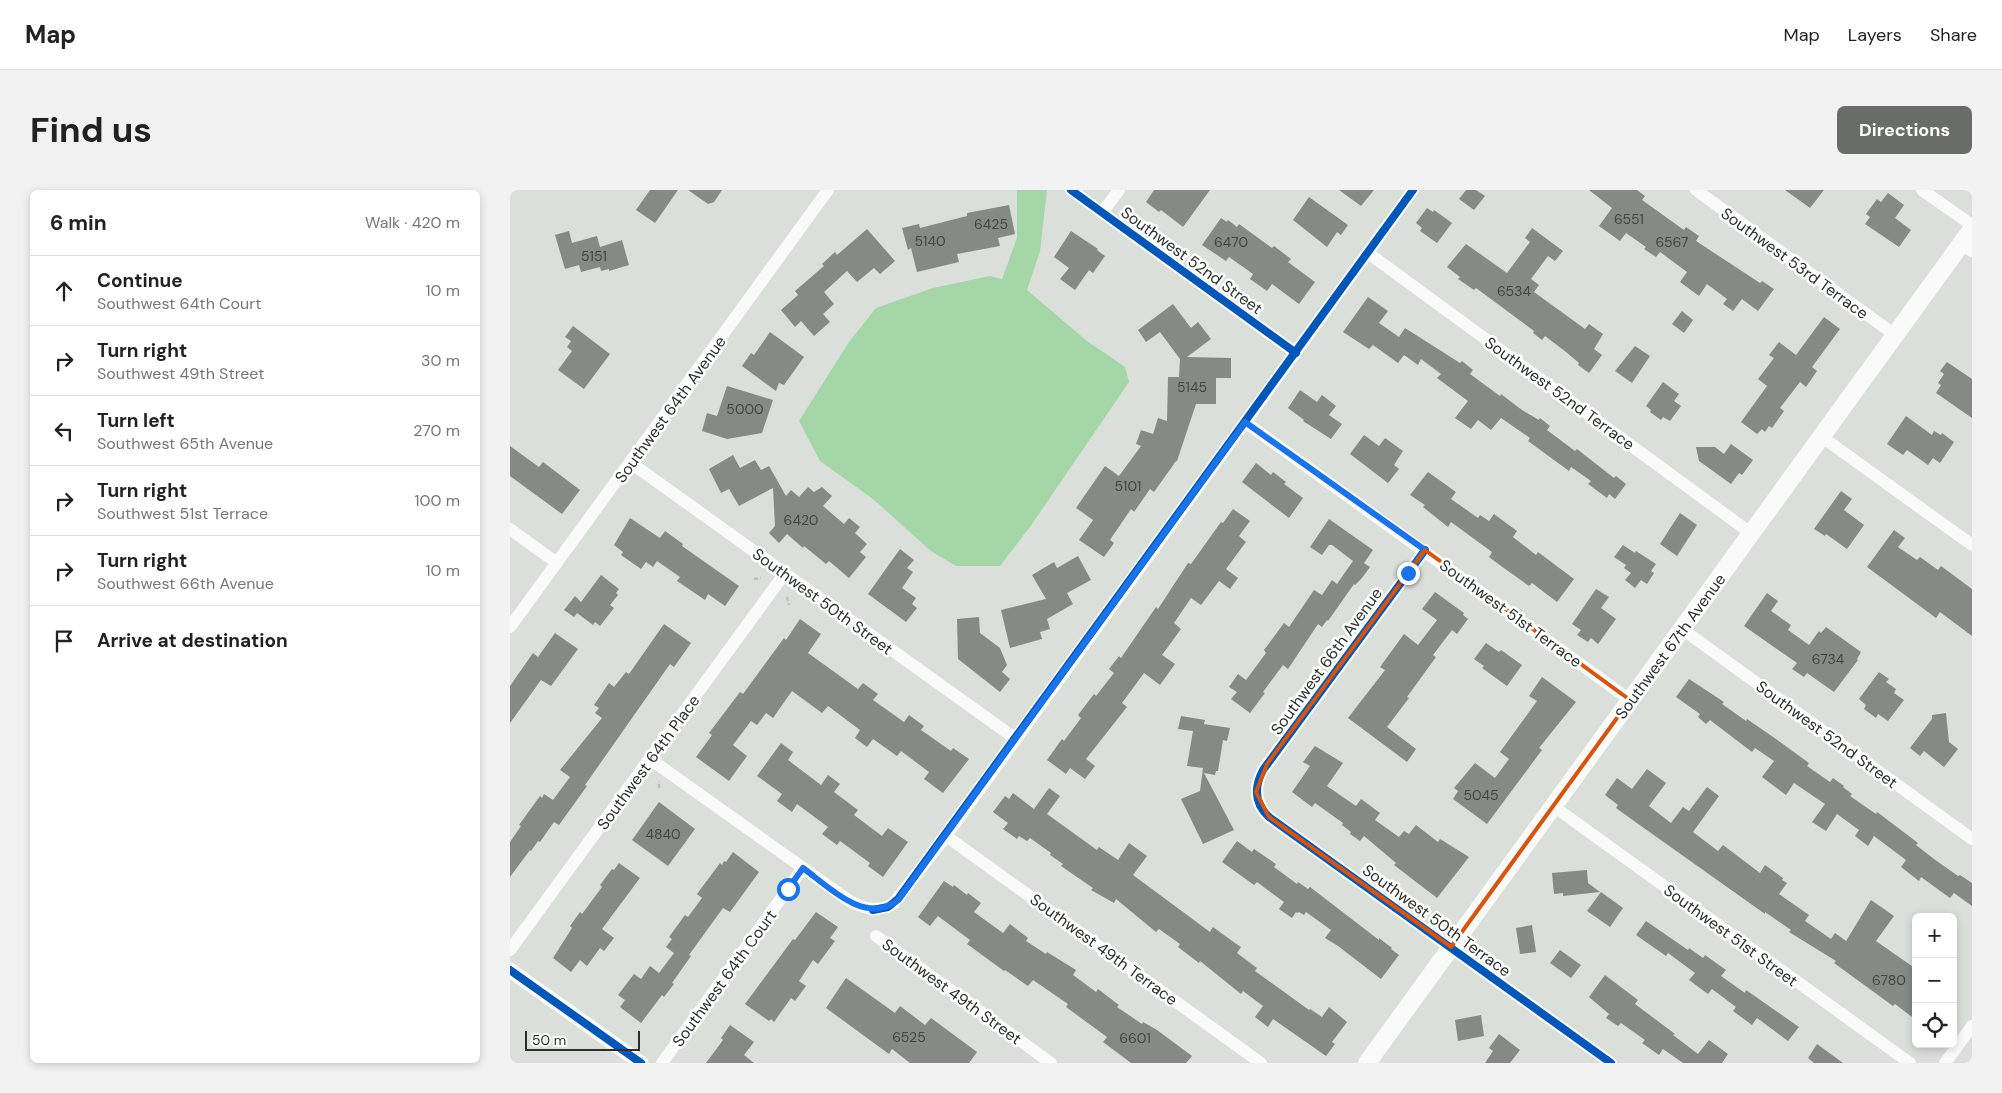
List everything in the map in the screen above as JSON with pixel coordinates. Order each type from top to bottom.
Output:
[{"type":"main road","name":"Southwest 67th Avenue","points":[[1367,1063],[1895,336],[1967,248],[1972,229]]},
{"type":"street","name":"Southwest 64th Avenue","points":[[510,627],[828,190]]},
{"type":"street","name":"Southwest 52nd Street","points":[[1071,190],[1296,353]]},
{"type":"street","points":[[1102,213],[1119,190]]},
{"type":"street","points":[[650,759],[848,900],[873,910],[888,907],[898,900],[1414,190]]},
{"type":"street","name":"Southwest 53rd Terrace","points":[[1696,190],[1895,336]]},
{"type":"street","points":[[1922,190],[1972,225]]},
{"type":"street","name":"Southwest 52nd Terrace","points":[[1368,253],[1752,534]]},
{"type":"street","name":"Southwest 51st Terrace","points":[[1245,422],[1425,550],[1630,700]]},
{"type":"street","points":[[1822,437],[1972,545]]},
{"type":"street","name":"Southwest 50th Street","points":[[631,463],[1016,739]]},
{"type":"street","points":[[510,529],[557,563]]},
{"type":"street","name":"Southwest 66th Avenue","points":[[1256,792],[1258,780],[1267,764],[1425,550]]},
{"type":"street","name":"Southwest 64th Place","points":[[510,950],[785,573]]},
{"type":"street","name":"Southwest 52nd Street","points":[[1682,629],[1972,839]]},
{"type":"street","name":"Southwest 50th Terrace","points":[[1256,792],[1259,803],[1269,817],[1611,1063]]},
{"type":"street","name":"Southwest 51st Street","points":[[1553,806],[1910,1063]]},
{"type":"street","name":"Southwest 49th Terrace","points":[[946,836],[1261,1063]]},
{"type":"street","name":"Southwest 64th Court","points":[[662,1063],[803,868]]},
{"type":"street","name":"Southwest 49th Street","points":[[876,936],[1051,1063]]},
{"type":"street","points":[[510,970],[637,1062]]},
{"type":"street","points":[[1945,1063],[1972,1026]]},
{"type":"path","points":[[754,579],[761,578]]},
{"type":"path","points":[[787,597],[789,604]]},
{"type":"highlighted area","points":[[1425,550],[1630,700],[1451,947],[1269,817],[1256,792],[1267,764]]},
{"type":"shaded area","points":[[1017,190],[1047,190],[1040,251],[1027,290],[1087,341],[1125,367],[1129,382],[1032,524],[1000,566],[956,566],[931,551],[873,499],[820,461],[799,421],[849,342],[876,308],[933,288],[990,276],[1002,279],[1017,238]]},
{"type":"building","points":[[650,190],[678,190],[655,223],[636,210]]},
{"type":"building","points":[[688,190],[722,190],[714,202],[708,204]]},
{"type":"building","points":[[1154,190],[1210,190],[1183,227],[1161,210],[1159,212],[1146,202]]},
{"type":"building","points":[[1339,190],[1374,190],[1361,206]]},
{"type":"building","points":[[1466,190],[1476,190],[1485,196],[1474,210],[1459,199]]},
{"type":"building","points":[[1589,190],[1637,190],[1645,196],[1642,200],[1684,230],[1686,227],[1699,236],[1696,241],[1760,283],[1762,281],[1774,289],[1758,311],[1742,299],[1733,311],[1723,304],[1727,299],[1707,284],[1699,296],[1680,282],[1687,272],[1660,252],[1656,257],[1644,249],[1646,247],[1626,233],[1620,241],[1599,226],[1612,208]]},
{"type":"building","points":[[1785,190],[1824,190],[1810,208]]},
{"type":"building","points":[[1888,193],[1904,205],[1895,218],[1911,230],[1899,247],[1865,224],[1870,217],[1866,214],[1877,199],[1881,202]]},
{"type":"building","points":[[1309,197],[1348,225],[1341,235],[1337,232],[1327,247],[1293,220]]},
{"type":"building","points":[[1009,205],[1015,234],[998,238],[1000,246],[957,254],[959,262],[917,272],[911,248],[908,250],[902,228],[919,224],[920,228],[967,216],[967,213]]},
{"type":"building","points":[[1427,208],[1433,212],[1434,210],[1452,223],[1437,243],[1420,231],[1422,228],[1416,223]]},
{"type":"building","points":[[1221,218],[1227,222],[1228,220],[1237,227],[1239,224],[1272,248],[1274,246],[1291,259],[1288,262],[1315,282],[1299,304],[1272,284],[1267,291],[1250,279],[1253,274],[1229,257],[1226,261],[1202,245]]},
{"type":"building","points":[[1532,228],[1563,251],[1555,261],[1548,256],[1531,279],[1539,285],[1534,292],[1585,329],[1589,324],[1603,334],[1594,349],[1602,355],[1589,373],[1545,336],[1542,340],[1533,333],[1534,331],[1476,288],[1474,290],[1458,279],[1460,277],[1447,267],[1466,244],[1507,273],[1530,242],[1525,238]]},
{"type":"building","points":[[867,229],[895,261],[880,274],[874,268],[857,282],[847,271],[824,292],[834,304],[823,314],[830,322],[814,336],[801,321],[795,327],[781,310],[798,295],[795,291],[824,266],[822,264],[835,252],[837,255]]},
{"type":"building","points":[[569,231],[572,243],[597,236],[600,247],[622,240],[629,265],[609,271],[609,269],[601,271],[600,267],[581,272],[579,265],[565,269],[555,235]]},
{"type":"building","points":[[1071,231],[1105,256],[1093,273],[1089,270],[1075,290],[1060,279],[1069,268],[1054,257]]},
{"type":"building","points":[[1368,297],[1388,311],[1379,323],[1399,337],[1405,328],[1460,363],[1462,361],[1473,370],[1470,374],[1522,410],[1539,420],[1540,418],[1550,426],[1547,430],[1575,451],[1577,449],[1614,478],[1616,476],[1626,484],[1615,499],[1609,494],[1607,498],[1588,484],[1591,481],[1571,467],[1569,471],[1528,441],[1530,438],[1501,418],[1491,430],[1478,420],[1471,429],[1455,418],[1468,401],[1437,378],[1441,374],[1421,359],[1418,365],[1404,355],[1398,363],[1373,345],[1369,349],[1343,332]]},
{"type":"building","points":[[1173,304],[1191,328],[1198,322],[1211,339],[1187,357],[1231,358],[1231,378],[1216,378],[1216,404],[1196,404],[1177,461],[1154,492],[1150,489],[1134,512],[1131,509],[1110,540],[1114,543],[1104,557],[1079,540],[1093,520],[1076,508],[1105,466],[1119,476],[1141,446],[1136,444],[1141,430],[1153,434],[1158,418],[1167,421],[1168,377],[1179,377],[1180,359],[1160,332],[1146,342],[1138,330]]},
{"type":"building","points":[[1682,311],[1693,320],[1684,333],[1672,324]]},
{"type":"building","points":[[1824,317],[1840,329],[1812,367],[1817,371],[1806,387],[1800,382],[1780,408],[1784,411],[1772,428],[1769,426],[1765,432],[1762,429],[1757,434],[1741,422],[1767,386],[1758,379],[1774,358],[1769,355],[1779,342],[1796,355]]},
{"type":"building","points":[[573,326],[610,354],[584,389],[558,370],[572,351],[567,347],[571,341],[565,337]]},
{"type":"building","points":[[770,332],[804,357],[784,385],[779,383],[776,391],[742,366],[751,353],[754,355]]},
{"type":"building","points":[[1635,346],[1650,356],[1632,383],[1615,371]]},
{"type":"building","points":[[1947,362],[1972,379],[1972,418],[1936,393],[1941,385],[1938,383],[1944,374],[1940,371]]},
{"type":"building","points":[[1663,382],[1679,394],[1674,401],[1681,406],[1670,421],[1663,417],[1661,420],[1650,412],[1651,410],[1646,406]]},
{"type":"building","points":[[727,386],[773,400],[762,433],[727,439],[702,431],[707,413],[717,416]]},
{"type":"building","points":[[1300,390],[1317,402],[1322,395],[1336,406],[1329,415],[1342,424],[1331,439],[1303,421],[1288,408]]},
{"type":"building","points":[[1906,416],[1932,435],[1934,431],[1941,435],[1942,433],[1954,442],[1940,463],[1933,458],[1928,465],[1907,450],[1903,455],[1887,444]]},
{"type":"building","points":[[1364,435],[1379,446],[1385,438],[1403,451],[1394,465],[1399,469],[1388,483],[1350,454]]},
{"type":"building","points":[[1731,444],[1753,460],[1742,475],[1739,473],[1731,484],[1699,461],[1696,447],[1715,447],[1724,454]]},
{"type":"building","points":[[510,446],[539,467],[543,462],[580,490],[562,514],[510,476]]},
{"type":"building","points":[[733,455],[740,468],[755,460],[761,470],[769,466],[786,496],[791,490],[799,497],[808,487],[814,492],[822,487],[832,496],[823,506],[844,524],[849,518],[860,527],[855,533],[867,544],[860,552],[866,557],[849,578],[829,561],[826,564],[787,534],[779,543],[769,533],[775,526],[773,488],[739,506],[729,489],[721,493],[709,469]]},
{"type":"building","points":[[1256,463],[1271,475],[1273,472],[1286,482],[1284,484],[1303,498],[1289,518],[1242,482]]},
{"type":"building","points":[[1428,472],[1456,492],[1451,499],[1478,518],[1480,515],[1489,521],[1494,514],[1517,531],[1513,537],[1536,555],[1538,552],[1574,579],[1557,602],[1532,583],[1529,586],[1501,566],[1489,557],[1492,552],[1451,522],[1448,527],[1423,507],[1425,505],[1410,495]]},
{"type":"building","points":[[1841,491],[1852,499],[1844,510],[1864,525],[1847,549],[1826,534],[1825,536],[1814,529]]},
{"type":"building","points":[[1233,509],[1250,521],[1239,536],[1246,542],[1226,569],[1238,578],[1230,589],[1219,581],[1201,605],[1191,598],[1174,623],[1181,629],[1162,655],[1175,664],[1160,685],[1144,673],[1122,703],[1127,707],[1086,759],[1095,766],[1085,779],[1070,768],[1066,774],[1047,760],[1062,739],[1064,741],[1081,718],[1078,715],[1094,694],[1096,696],[1114,673],[1109,669],[1119,656],[1121,658],[1156,607],[1158,609],[1188,563],[1191,564],[1221,522],[1223,523]]},
{"type":"building","points":[[1680,513],[1697,525],[1677,556],[1660,544]]},
{"type":"building","points":[[630,518],[660,538],[665,531],[683,544],[682,546],[739,586],[725,606],[708,594],[705,600],[677,581],[680,577],[657,561],[653,567],[646,562],[641,569],[621,555],[623,552],[614,545]]},
{"type":"building","points":[[1329,519],[1373,550],[1364,563],[1370,567],[1362,578],[1354,584],[1328,621],[1322,627],[1318,624],[1288,669],[1283,665],[1250,713],[1231,699],[1237,692],[1229,687],[1238,674],[1246,680],[1266,653],[1264,650],[1284,623],[1289,627],[1314,590],[1322,595],[1332,580],[1337,584],[1353,561],[1332,545],[1329,545],[1322,555],[1310,547]]},
{"type":"building","points":[[1894,530],[1905,538],[1898,547],[1917,560],[1920,557],[1938,570],[1941,566],[1972,589],[1972,636],[1940,612],[1936,618],[1867,567]]},
{"type":"building","points":[[1623,545],[1656,564],[1651,571],[1654,573],[1647,584],[1641,580],[1635,588],[1625,580],[1631,573],[1624,568],[1626,565],[1614,557]]},
{"type":"building","points":[[900,549],[914,560],[907,568],[913,572],[902,588],[916,598],[912,604],[917,608],[906,622],[868,594]]},
{"type":"building","points":[[1078,556],[1091,580],[1067,593],[1073,604],[1047,619],[1050,629],[1040,632],[1042,639],[1010,648],[1001,610],[1046,599],[1032,575],[1054,562],[1057,568]]},
{"type":"building","points":[[601,575],[619,589],[616,593],[618,595],[610,605],[614,608],[600,626],[595,622],[593,625],[577,613],[574,617],[564,610],[575,596],[581,602]]},
{"type":"building","points":[[1596,589],[1609,597],[1601,608],[1616,619],[1598,644],[1591,638],[1588,642],[1577,635],[1581,630],[1572,624]]},
{"type":"building","points":[[1435,592],[1464,613],[1463,615],[1468,619],[1457,634],[1452,630],[1433,655],[1436,657],[1387,727],[1416,749],[1407,762],[1348,718],[1385,670],[1380,667],[1404,634],[1418,645],[1437,620],[1422,609]]},
{"type":"building","points":[[1767,593],[1778,601],[1771,611],[1791,625],[1788,630],[1809,645],[1819,631],[1821,633],[1826,627],[1861,652],[1858,660],[1834,692],[1807,673],[1804,677],[1792,669],[1797,663],[1744,626]]},
{"type":"building","points":[[979,617],[980,633],[1000,648],[1007,665],[1002,672],[1010,679],[1000,692],[958,659],[957,619]]},
{"type":"building","points":[[800,619],[821,634],[808,653],[858,689],[863,683],[878,694],[873,700],[904,722],[909,715],[924,726],[921,730],[951,751],[953,748],[969,759],[943,793],[924,779],[929,772],[901,751],[897,756],[873,739],[867,747],[855,738],[860,730],[828,706],[822,713],[792,691],[773,718],[766,713],[757,725],[751,721],[733,745],[747,756],[729,781],[696,757],[712,735],[709,733],[740,692],[743,694],[784,638],[786,640]]},
{"type":"building","points":[[664,624],[691,643],[674,667],[670,664],[559,825],[554,822],[540,842],[538,841],[530,850],[510,877],[510,842],[521,826],[519,825],[540,796],[542,798],[544,794],[553,800],[570,777],[560,770],[602,718],[595,713],[599,708],[594,705],[609,683],[614,687],[626,672],[629,674]]},
{"type":"building","points":[[555,633],[578,649],[551,686],[541,680],[510,723],[510,686],[533,653],[538,657]]},
{"type":"building","points":[[1486,643],[1499,652],[1501,650],[1522,665],[1507,686],[1482,668],[1484,666],[1474,659]]},
{"type":"building","points":[[1879,672],[1889,679],[1886,682],[1896,689],[1894,693],[1904,700],[1888,721],[1878,714],[1876,718],[1864,709],[1866,705],[1859,699]]},
{"type":"building","points":[[1542,677],[1576,702],[1539,748],[1542,750],[1487,824],[1453,799],[1458,791],[1454,788],[1475,763],[1495,778],[1509,759],[1500,752],[1537,701],[1529,696]]},
{"type":"building","points":[[1689,679],[1724,702],[1722,704],[1746,721],[1747,719],[1809,763],[1807,766],[1830,782],[1833,778],[1852,794],[1850,796],[1876,814],[1877,812],[1918,843],[1916,845],[1934,859],[1958,876],[1960,875],[1972,883],[1972,906],[1954,893],[1950,898],[1921,877],[1919,881],[1901,867],[1906,860],[1874,836],[1868,846],[1855,836],[1859,830],[1837,814],[1826,831],[1812,822],[1825,804],[1794,783],[1786,795],[1762,777],[1774,761],[1755,748],[1752,752],[1710,720],[1706,724],[1698,717],[1700,714],[1676,697]]},
{"type":"building","points":[[1946,713],[1949,742],[1958,749],[1944,767],[1924,751],[1920,756],[1910,748],[1932,719],[1932,715]]},
{"type":"building","points":[[1181,716],[1205,720],[1204,724],[1230,728],[1227,741],[1223,740],[1218,771],[1216,771],[1215,775],[1204,773],[1234,830],[1203,844],[1181,799],[1200,791],[1203,768],[1187,766],[1193,731],[1178,729]]},
{"type":"building","points":[[781,743],[793,752],[788,760],[821,785],[828,775],[840,784],[834,792],[858,810],[854,815],[882,836],[888,828],[908,842],[883,877],[868,866],[870,863],[840,841],[837,845],[822,834],[828,827],[797,804],[792,812],[777,801],[782,794],[757,776]]},
{"type":"building","points":[[1315,746],[1343,763],[1327,786],[1356,806],[1361,799],[1380,813],[1375,820],[1399,837],[1404,831],[1409,834],[1416,825],[1438,842],[1440,839],[1469,857],[1437,898],[1394,865],[1396,863],[1364,836],[1360,841],[1350,834],[1351,832],[1342,825],[1343,823],[1315,803],[1312,807],[1292,792],[1310,766],[1303,762]]},
{"type":"building","points":[[1647,769],[1666,783],[1649,806],[1671,823],[1683,807],[1689,811],[1707,787],[1719,796],[1693,832],[1718,851],[1723,845],[1760,873],[1765,865],[1783,878],[1782,880],[1787,883],[1779,894],[1809,915],[1805,921],[1831,939],[1835,933],[1846,941],[1871,900],[1894,916],[1876,941],[1912,966],[1912,1017],[1895,1004],[1893,1006],[1834,963],[1836,961],[1789,932],[1791,930],[1765,912],[1765,914],[1616,808],[1618,805],[1605,795],[1617,778],[1632,789]]},
{"type":"building","points":[[1049,788],[1060,796],[1047,814],[1097,850],[1099,847],[1118,860],[1129,843],[1147,856],[1133,875],[1210,932],[1213,927],[1241,947],[1237,953],[1257,968],[1255,971],[1309,1010],[1322,1017],[1329,1007],[1347,1022],[1332,1042],[1335,1044],[1326,1056],[1273,1019],[1268,1027],[1255,1017],[1263,1006],[1243,991],[1241,994],[1200,961],[1199,963],[1178,947],[1180,944],[1159,929],[1156,932],[1116,899],[1114,903],[1091,890],[1093,888],[1061,866],[1063,864],[1050,855],[1051,853],[1030,838],[1027,841],[1019,836],[1017,839],[1003,829],[1008,823],[993,812],[1005,796],[1009,799],[1013,793],[1034,809]]},
{"type":"building","points":[[659,802],[695,829],[668,866],[632,840]]},
{"type":"building","points":[[1237,841],[1252,852],[1254,849],[1276,864],[1274,867],[1297,884],[1298,882],[1308,889],[1310,887],[1392,948],[1399,955],[1381,979],[1325,938],[1331,930],[1306,912],[1304,915],[1296,912],[1292,918],[1279,909],[1284,902],[1257,882],[1254,885],[1222,862]]},
{"type":"building","points":[[733,852],[759,872],[730,912],[723,908],[689,955],[691,956],[672,983],[674,984],[664,997],[662,995],[641,1023],[620,1007],[625,1000],[618,995],[634,974],[641,979],[650,966],[659,973],[674,953],[666,947],[672,939],[669,937],[685,915],[688,917],[702,898],[697,894],[720,863],[722,865],[724,861],[726,862]]},
{"type":"building","points":[[619,863],[640,878],[602,929],[614,938],[604,951],[600,948],[587,966],[580,960],[571,972],[553,958],[572,928],[570,926],[580,912],[582,914],[602,887],[600,885]]},
{"type":"building","points":[[1587,870],[1588,883],[1600,892],[1563,896],[1563,893],[1554,894],[1552,873]]},
{"type":"building","points":[[944,881],[953,887],[954,885],[967,895],[968,893],[981,903],[974,912],[1003,933],[1010,924],[1028,938],[1026,941],[1076,970],[1073,975],[1096,992],[1098,989],[1119,1005],[1117,1007],[1142,1024],[1143,1022],[1157,1030],[1192,1056],[1186,1063],[1131,1063],[1103,1042],[1107,1037],[1066,1007],[1068,1004],[1033,980],[1028,986],[1004,971],[967,944],[970,940],[938,916],[930,926],[918,917]]},
{"type":"building","points":[[1601,892],[1623,908],[1610,927],[1587,911]]},
{"type":"building","points":[[816,912],[838,927],[830,938],[835,941],[818,964],[813,960],[799,981],[806,986],[795,1001],[791,998],[774,1022],[771,1019],[769,1021],[745,1004],[793,939],[795,940]]},
{"type":"building","points":[[1646,921],[1688,950],[1689,948],[1703,958],[1705,955],[1726,970],[1721,976],[1745,993],[1746,990],[1799,1027],[1788,1041],[1757,1018],[1752,1025],[1733,1011],[1736,1007],[1712,989],[1708,994],[1689,980],[1695,973],[1668,953],[1666,956],[1636,935]]},
{"type":"building","points":[[1532,925],[1536,952],[1520,954],[1516,928]]},
{"type":"building","points":[[1560,950],[1581,965],[1571,978],[1550,963]]},
{"type":"building","points":[[1605,975],[1638,1000],[1635,1004],[1698,1054],[1709,1040],[1728,1054],[1722,1063],[1683,1063],[1663,1049],[1659,1055],[1642,1043],[1645,1040],[1621,1023],[1618,1026],[1606,1018],[1609,1014],[1589,997]]},
{"type":"building","points":[[846,978],[895,1013],[900,1006],[925,1025],[931,1018],[977,1052],[969,1063],[910,1063],[892,1049],[889,1054],[826,1008]]},
{"type":"building","points":[[1481,1015],[1484,1036],[1458,1041],[1455,1020]]},
{"type":"building","points":[[730,1025],[754,1042],[744,1055],[754,1063],[706,1063],[723,1040],[721,1038]]},
{"type":"building","points":[[1499,1034],[1520,1050],[1510,1063],[1485,1063],[1493,1051],[1489,1048]]},
{"type":"building","points":[[1817,1044],[1843,1063],[1814,1063],[1808,1058]]},
{"type":"cycle path","points":[[1071,190],[1296,353]]},
{"type":"cycle path","points":[[873,910],[888,907],[898,899],[1413,190]]},
{"type":"cycle path","points":[[1425,550],[1263,770],[1257,789],[1260,806],[1269,817],[1611,1063]]},
{"type":"cycle path","points":[[510,970],[641,1063]]},
{"type":"route","points":[[788,889],[803,868],[854,904],[862,907],[873,910],[883,909],[898,900],[1245,422],[1425,550],[1408,573]]}]
